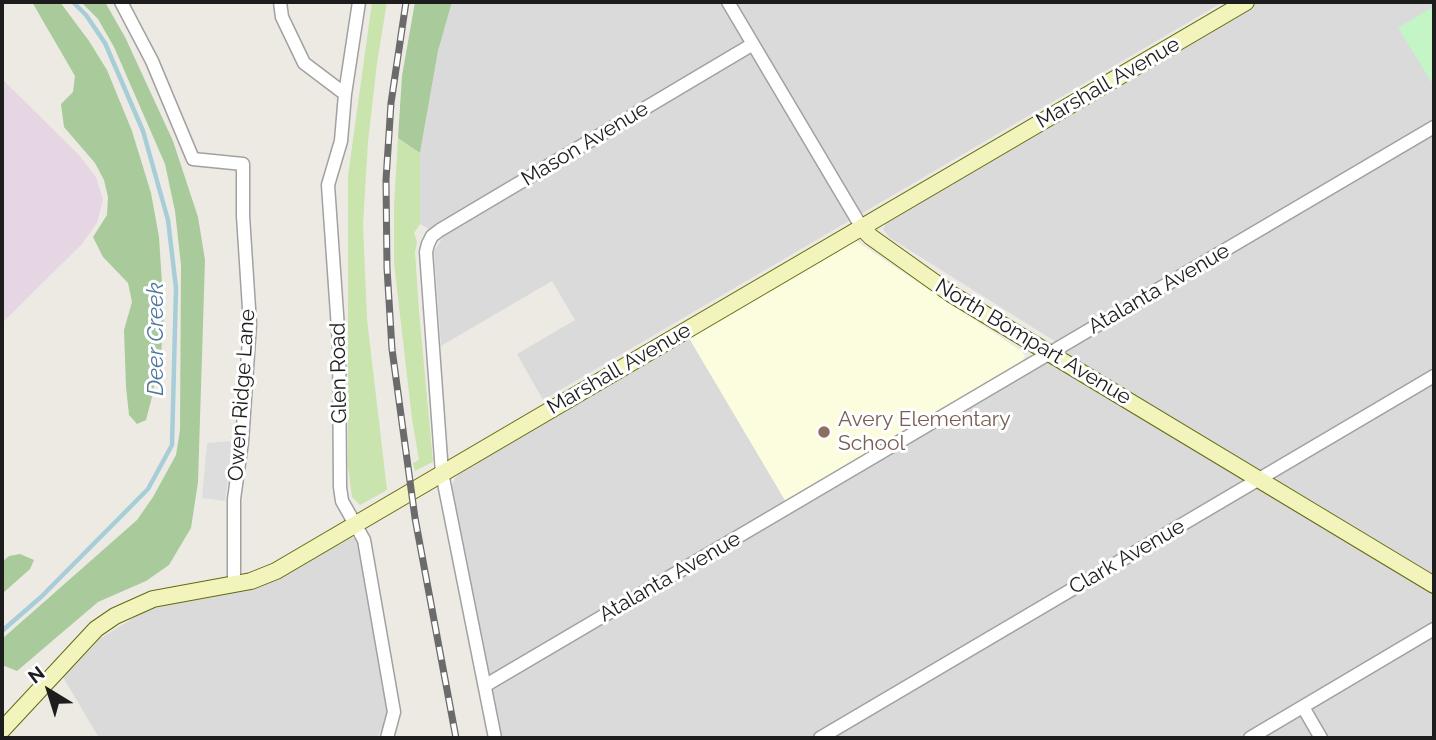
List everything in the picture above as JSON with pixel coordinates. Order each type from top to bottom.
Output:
[{"type":"street","name":"Owen Ridge Lane","points":[[121,2],[152,61],[193,159],[243,164],[243,216],[250,324],[242,442],[234,499],[234,584]]},
{"type":"street","points":[[280,2],[282,17],[304,63],[345,94]]},
{"type":"street","name":"Glen Road","points":[[359,2],[341,141],[328,185],[340,343],[340,487],[342,501],[364,540],[394,712],[387,738]]},
{"type":"street","name":"North Bompart Avenue","points":[[728,2],[862,228],[871,237],[951,294],[1434,585]]},
{"type":"street","name":"Marshall Avenue","points":[[2,730],[104,622],[153,599],[265,577],[1246,2]]},
{"type":"street","name":"Mason Avenue","points":[[442,472],[426,252],[432,236],[753,44]]},
{"type":"street","name":"Atalanta Avenue","points":[[486,685],[1434,127]]},
{"type":"street","name":"Clark Avenue","points":[[820,738],[1434,376]]},
{"type":"street","points":[[442,472],[495,738]]},
{"type":"street","points":[[1250,738],[1434,629]]},
{"type":"street","points":[[1303,707],[1321,738]]},
{"type":"shaded area","points":[[452,2],[1223,2],[543,400],[517,354],[575,320],[552,281],[441,346],[434,251],[443,237],[420,224],[420,153],[438,51]]},
{"type":"shaded area","points":[[1259,2],[1434,2],[1434,738],[499,738],[452,486],[455,478],[466,468],[689,338],[792,512],[1069,350],[890,238],[883,229],[886,223]]},
{"type":"shaded area","points":[[2,79],[79,155],[96,177],[103,200],[97,223],[82,244],[2,323]]},
{"type":"shaded area","name":"Avery Elementary School","points":[[856,241],[1025,356],[1022,361],[786,502],[689,338]]},
{"type":"shaded area","points":[[233,441],[225,501],[202,498],[207,443]]},
{"type":"shaded area","points":[[349,537],[355,538],[358,544],[388,710],[386,721],[377,738],[99,738],[63,677],[101,638],[145,611],[248,590],[267,583]]},
{"type":"green space","points":[[32,2],[60,2],[89,41],[107,70],[132,131],[151,193],[159,237],[164,314],[161,354],[151,401],[146,420],[137,424],[129,415],[126,387],[124,330],[132,302],[128,283],[103,257],[93,237],[107,215],[108,197],[104,180],[95,163],[64,127],[61,104],[73,92],[75,76]]},
{"type":"green space","points":[[81,2],[105,2],[125,37],[173,141],[198,217],[205,260],[198,482],[191,528],[169,565],[146,581],[98,602],[17,671],[2,665],[2,639],[137,520],[176,455],[180,430],[181,265],[175,211],[165,164],[114,47],[98,19]]},
{"type":"green space","points":[[372,2],[387,2],[368,142],[363,224],[367,319],[387,490],[360,505],[352,497],[348,466],[348,176]]},
{"type":"green space","points":[[415,2],[452,2],[438,51],[420,153],[398,138],[402,76]]},
{"type":"green space","points":[[1434,6],[1434,86],[1398,28]]},
{"type":"green space","points":[[398,138],[420,153],[420,224],[414,233],[417,242],[415,252],[419,311],[433,462],[415,471],[413,463],[419,460],[394,263]]},
{"type":"green space","points":[[20,554],[34,560],[30,569],[2,594],[2,562],[9,556]]},
{"type":"waterway","name":"Deer Creek","points":[[2,631],[41,597],[148,489],[172,445],[176,288],[168,220],[143,131],[105,43],[86,15],[73,2]]},
{"type":"railway","points":[[406,2],[391,103],[386,180],[387,268],[392,349],[415,518],[456,738]]},
{"type":"place","name":"Avery Elementary School","points":[[824,432]]}]
